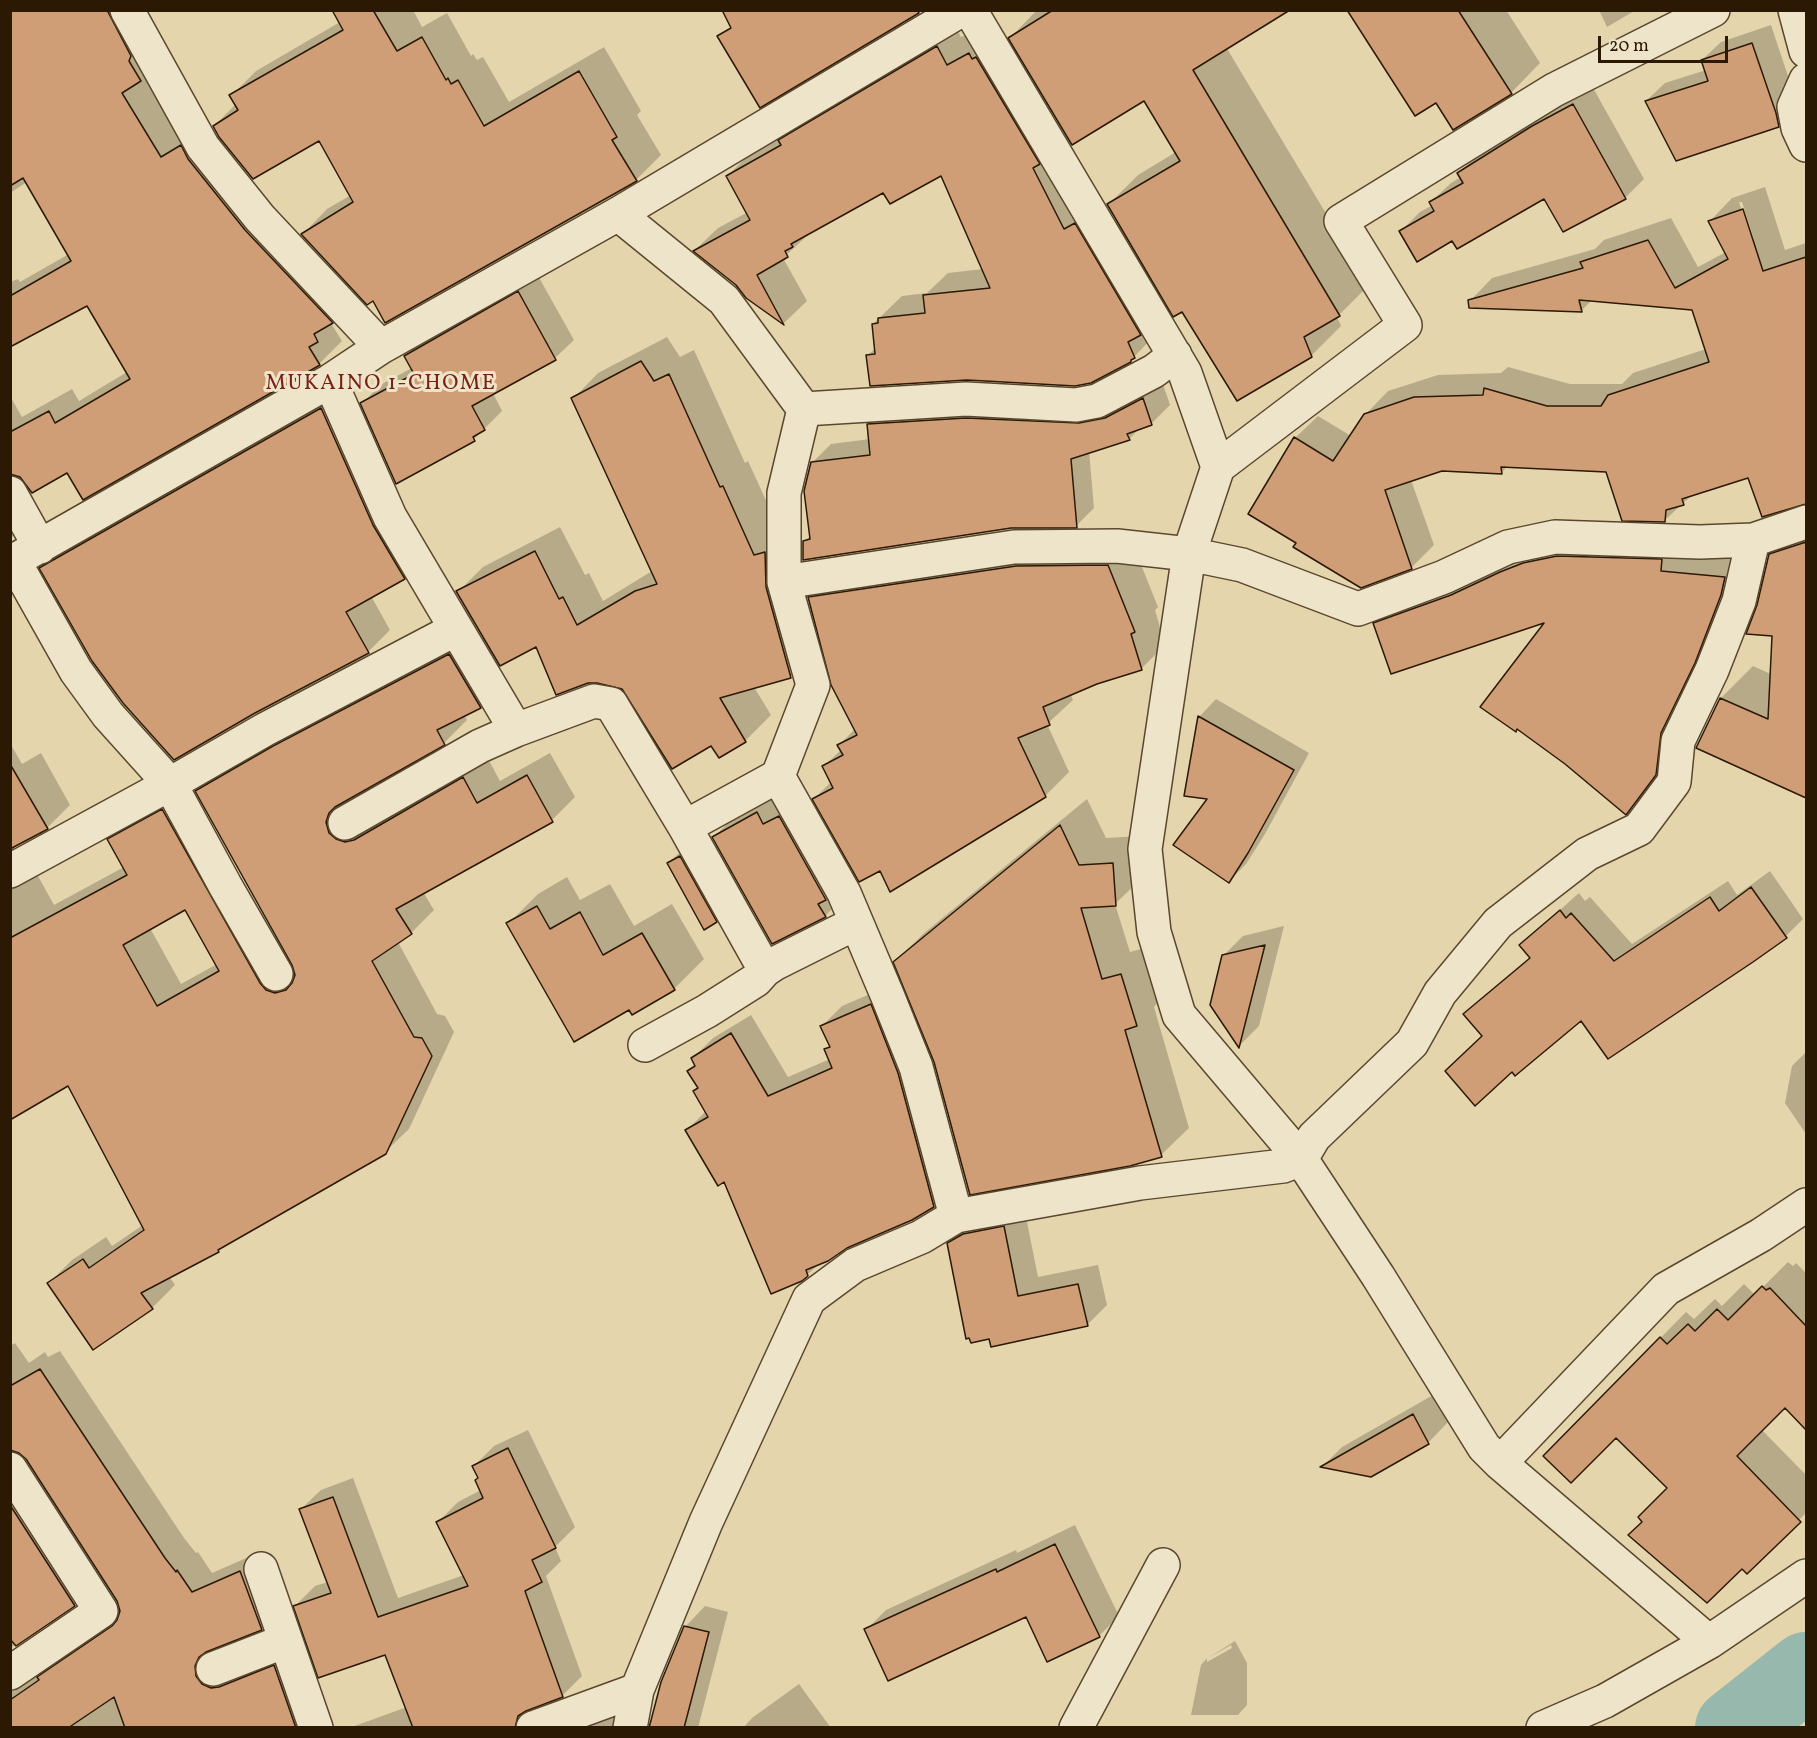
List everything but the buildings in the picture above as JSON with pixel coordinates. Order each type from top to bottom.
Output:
[{"type":"street","points":[[127,10],[203,147],[260,218],[381,348]]},
{"type":"street","points":[[21,557],[330,381],[381,348],[618,214],[961,10]]},
{"type":"street","points":[[970,10],[1185,373],[1218,467]]},
{"type":"street","points":[[1710,1642],[1500,1464],[1484,1447],[1378,1276],[1301,1159],[1179,1015],[1154,932],[1145,849],[1190,554],[1218,467],[1405,325],[1341,221],[1554,90],[1713,10]]},
{"type":"street","points":[[1795,10],[1806,51]]},
{"type":"street","points":[[1806,80],[1794,107],[1798,128],[1806,145]]},
{"type":"street","points":[[618,214],[724,300],[804,409],[784,493],[784,582],[813,685],[778,776],[685,827]]},
{"type":"street","points":[[804,409],[966,399],[1076,405],[1097,401],[1154,371],[1175,355]]},
{"type":"street","points":[[330,381],[390,517],[516,730]]},
{"type":"street","points":[[10,493],[21,557],[76,670],[108,715],[170,784],[276,974]]},
{"type":"street","points":[[784,582],[1014,547],[1117,546],[1190,554],[1242,565],[1358,609],[1425,585],[1508,547],[1555,537],[1700,542],[1753,540],[1806,522]]},
{"type":"street","points":[[630,1728],[637,1690],[706,1522],[809,1299],[855,1265],[921,1237],[956,1216],[1140,1184],[1283,1166],[1301,1159],[1314,1137],[1413,1043],[1440,993],[1498,923],[1587,854],[1639,829],[1674,782],[1678,741],[1712,670],[1739,601],[1753,540]]},
{"type":"street","points":[[10,871],[264,730],[456,629]]},
{"type":"street","points":[[345,823],[480,746],[594,701],[611,704],[685,827],[765,970]]},
{"type":"street","points":[[778,776],[844,893],[916,1067],[956,1216]]},
{"type":"street","points":[[645,1045],[707,1011],[756,980],[774,964],[856,923]]},
{"type":"street","points":[[1500,1464],[1666,1289],[1806,1205]]},
{"type":"street","points":[[10,1470],[101,1611],[10,1673]]},
{"type":"street","points":[[1076,1728],[1163,1565]]},
{"type":"street","points":[[261,1569],[316,1728]]},
{"type":"street","points":[[1544,1728],[1605,1701],[1710,1642],[1806,1576]]},
{"type":"street","points":[[213,1670],[285,1641]]},
{"type":"street","points":[[533,1728],[637,1690]]},
{"type":"waterway","points":[[1734,1728],[1806,1671]]},
{"type":"district","name":"MUKAINO 1-CHOME","points":[[381,385]]}]
